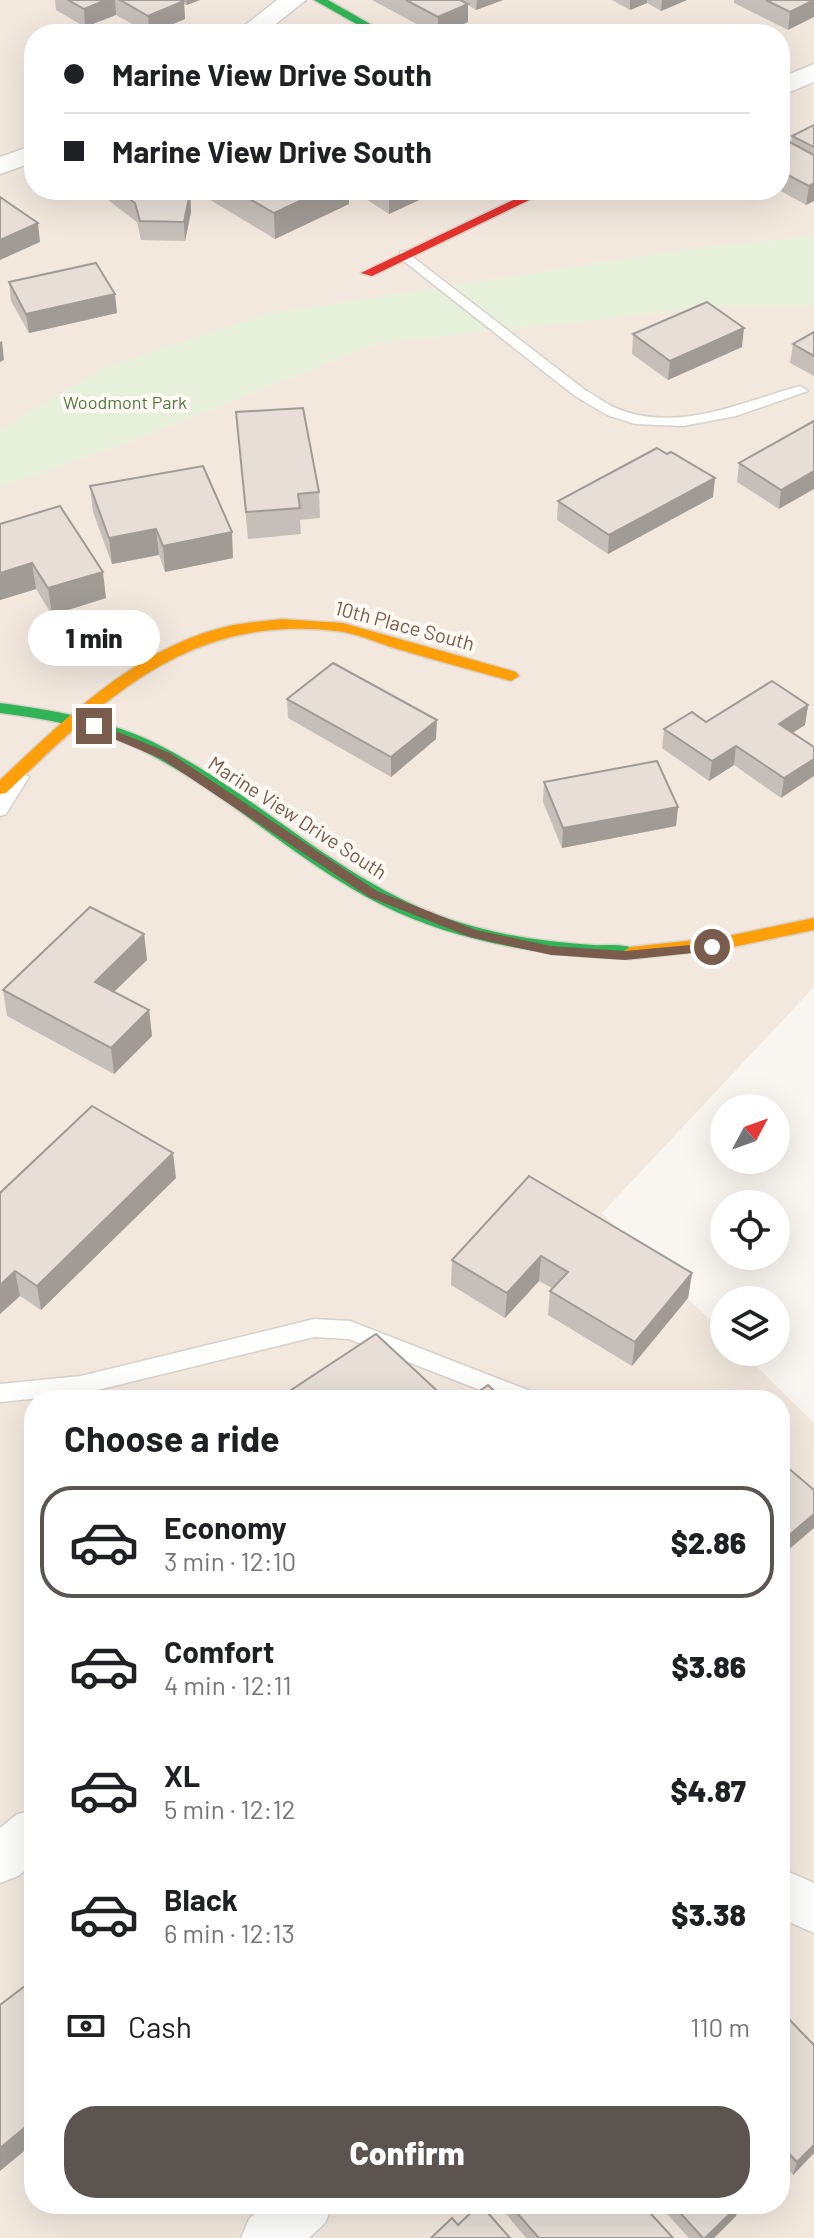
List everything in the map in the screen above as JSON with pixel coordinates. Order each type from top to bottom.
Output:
[{"type":"street","points":[[261,24],[293,0]]},
{"type":"street","points":[[320,0],[364,24]]},
{"type":"street","points":[[790,83],[814,72]]},
{"type":"street","points":[[0,166],[24,157]]},
{"type":"street","points":[[367,273],[523,200]]},
{"type":"street","name":"10th Place South","points":[[0,789],[72,720],[126,676],[158,657],[205,639],[256,627],[302,624],[338,626],[511,676]]},
{"type":"street","name":"Marine View Drive South","points":[[0,708],[72,720],[115,733],[166,756],[373,894],[474,934],[551,951],[625,956],[765,939],[814,924]]},
{"type":"street","points":[[790,1897],[814,1909]]},
{"type":"street","points":[[268,2238],[295,2214]]},
{"type":"lane","points":[[405,255],[580,393],[620,415],[662,421],[693,420],[725,414],[800,391]]},
{"type":"lane","points":[[0,810],[31,761]]},
{"type":"lane","points":[[30,1390],[81,1385],[314,1328],[350,1330],[504,1390]]},
{"type":"lane","points":[[0,1393],[24,1391]]},
{"type":"shaded area","points":[[0,0],[814,0],[814,236],[691,249],[266,314],[0,430]]},
{"type":"shaded area","points":[[723,306],[814,306],[814,987],[714,1094],[710,1094],[710,1098],[602,1213],[710,1320],[710,1366],[756,1366],[781,1390],[24,1390],[24,2214],[790,2214],[790,1399],[814,1423],[814,2238],[0,2238],[0,486],[121,445],[379,343]]},
{"type":"green space","name":"Woodmont Park","points":[[814,236],[814,306],[723,306],[379,343],[121,445],[0,487],[0,430],[105,367],[266,314],[691,249]]},
{"type":"building","points":[[68,0],[106,0],[84,9]]},
{"type":"building","points":[[120,0],[182,0],[184,1],[148,16]]},
{"type":"building","points":[[406,0],[460,0],[468,4],[438,17]]},
{"type":"building","points":[[766,0],[814,0],[790,12]]},
{"type":"building","points":[[814,125],[814,147],[792,136]]},
{"type":"building","points":[[790,142],[814,155],[814,183],[809,186],[790,176]]},
{"type":"building","points":[[0,197],[38,223],[0,240]]},
{"type":"building","points":[[131,200],[189,200],[184,222],[140,221],[135,203]]},
{"type":"building","points":[[251,200],[302,200],[274,213]]},
{"type":"building","points":[[96,263],[115,294],[26,314],[9,282]]},
{"type":"building","points":[[707,302],[744,328],[670,361],[633,334]]},
{"type":"building","points":[[814,332],[814,356],[793,344]]},
{"type":"building","points":[[303,408],[319,492],[298,494],[300,508],[246,512],[236,412]]},
{"type":"building","points":[[814,421],[814,471],[781,490],[739,463]]},
{"type":"building","points":[[657,448],[667,454],[671,452],[715,478],[609,535],[558,501]]},
{"type":"building","points":[[203,466],[232,532],[163,546],[156,529],[109,538],[90,486]]},
{"type":"building","points":[[60,506],[103,572],[48,588],[32,563],[0,573],[0,524]]},
{"type":"building","points":[[333,663],[437,720],[391,757],[287,699]]},
{"type":"building","points":[[772,681],[808,705],[779,724],[814,747],[814,759],[784,778],[736,746],[712,761],[664,729],[692,712],[706,722]]},
{"type":"building","points":[[657,761],[678,807],[563,828],[544,782]]},
{"type":"building","points":[[90,907],[144,934],[95,982],[149,1010],[111,1048],[3,990]]},
{"type":"building","points":[[92,1106],[173,1153],[37,1286],[15,1271],[0,1285],[0,1193]]},
{"type":"building","points":[[529,1176],[692,1273],[635,1342],[550,1291],[568,1272],[541,1256],[507,1293],[452,1260]]},
{"type":"building","points":[[376,1334],[436,1390],[291,1390]]},
{"type":"building","points":[[790,1470],[814,1490],[814,1514],[790,1534]]},
{"type":"building","points":[[24,1987],[24,2128],[0,2148],[0,2005]]},
{"type":"building","points":[[790,2020],[814,2045],[814,2145],[797,2162],[790,2155]]},
{"type":"building","points":[[470,2214],[489,2214],[510,2238],[431,2238],[452,2218],[458,2225]]},
{"type":"building","points":[[518,2214],[651,2214],[673,2238],[539,2238]]},
{"type":"building","points":[[681,2214],[730,2214],[705,2238]]},
{"type":"traffic: fast","points":[[320,0],[364,24]]},
{"type":"traffic: fast","points":[[0,708],[75,721],[147,746],[209,782],[356,884],[417,914],[476,933],[537,946],[630,953]]},
{"type":"traffic: slow","points":[[0,789],[110,691],[149,665],[190,644],[234,630],[282,623],[336,626],[511,676]]},
{"type":"traffic: slow","points":[[630,953],[723,943],[814,924]]},
{"type":"traffic: jam","points":[[367,273],[523,200]]},
{"type":"route","points":[[94,726],[166,756],[373,894],[474,934],[551,951],[625,956],[712,947]]}]
